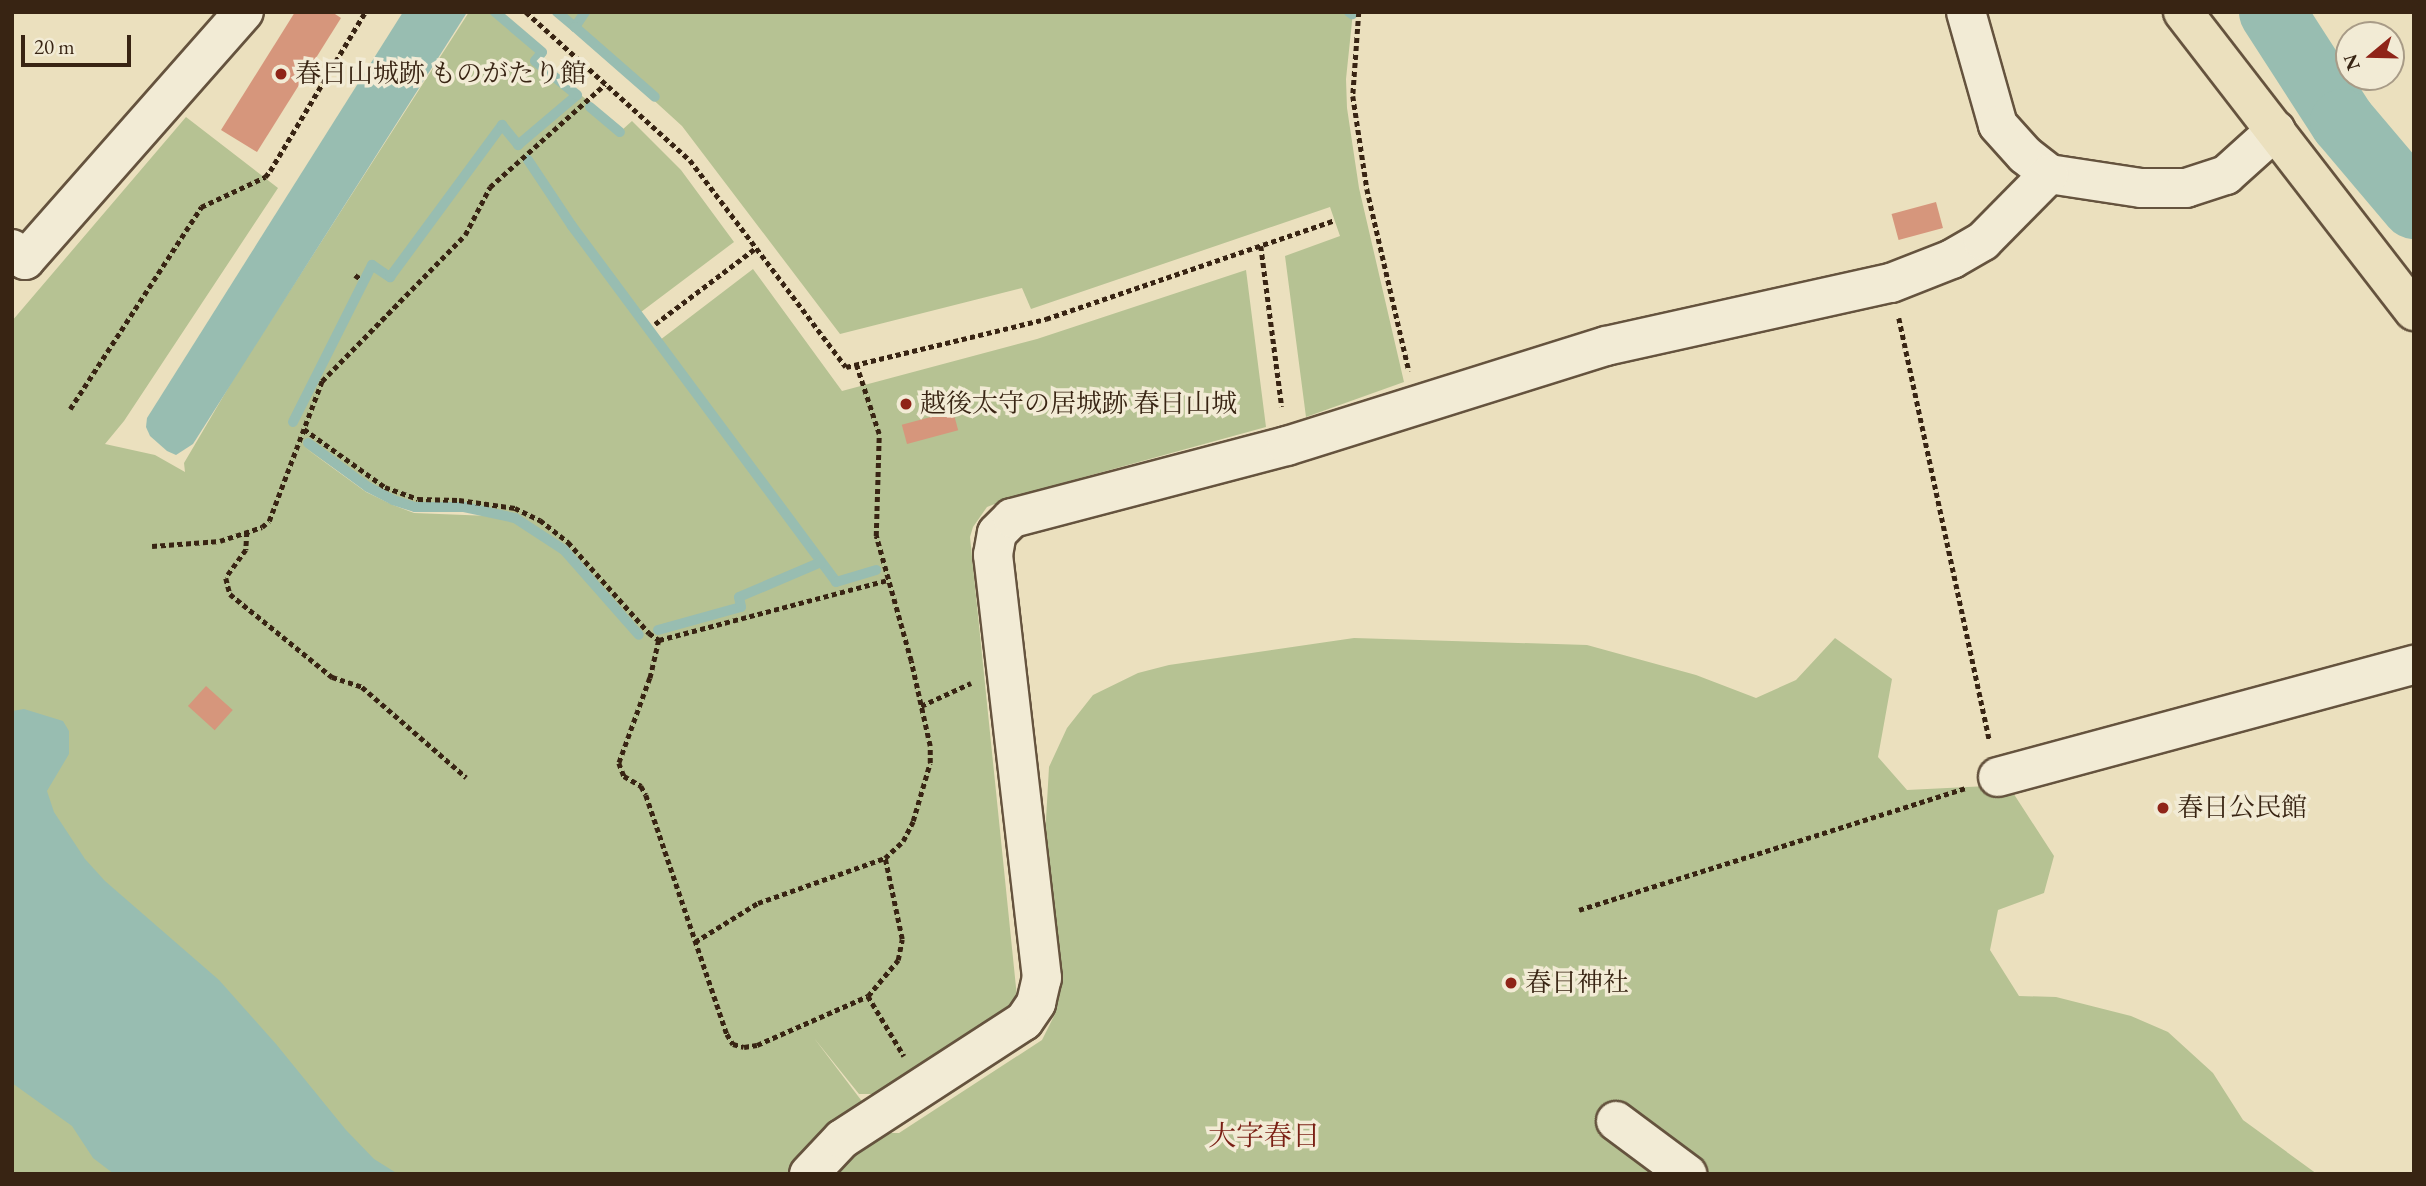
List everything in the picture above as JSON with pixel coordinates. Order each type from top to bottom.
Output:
[{"type":"main road","points":[[2183,12],[2414,311]]},
{"type":"street","points":[[12,249],[25,260],[244,12]]},
{"type":"street","points":[[1966,12],[1998,125],[2025,155],[2049,174],[2141,188],[2186,187],[2226,175],[2276,130]]},
{"type":"street","points":[[809,1174],[842,1139],[1024,1021],[1036,1003],[1042,978],[993,555],[997,533],[1012,518],[1287,446],[1606,346],[1891,283],[1952,259],[1983,241],[2049,174]]},
{"type":"street","points":[[1998,777],[2414,664]]},
{"type":"street","points":[[1616,1121],[1687,1174]]},
{"type":"path","points":[[70,409],[201,207],[265,177],[365,12]]},
{"type":"path","points":[[526,12],[690,160],[846,367],[1046,319],[1334,221]]},
{"type":"path","points":[[1359,12],[1353,96],[1367,189],[1417,406]]},
{"type":"path","points":[[499,65],[509,72]]},
{"type":"path","points":[[152,546],[220,541],[269,521],[322,381],[465,235],[490,187],[605,84]]},
{"type":"path","points":[[1261,246],[1287,446]]},
{"type":"path","points":[[655,324],[756,248]]},
{"type":"path","points":[[355,275],[360,279]]},
{"type":"path","points":[[1579,910],[1998,777],[1891,283]]},
{"type":"path","points":[[695,942],[758,902],[885,858],[903,841],[923,792],[930,746],[876,536],[879,434],[856,364]]},
{"type":"path","points":[[304,429],[365,475],[407,495],[418,499],[494,504],[515,508],[540,520],[568,542],[649,634],[659,640],[887,580]]},
{"type":"path","points":[[247,532],[246,550],[226,578],[230,594],[332,677],[362,687],[466,777]]},
{"type":"path","points":[[659,640],[650,678],[621,751],[619,763],[624,776],[641,786],[646,795],[727,1034],[733,1044],[744,1048],[757,1045],[868,996],[898,960],[902,939],[885,858]]},
{"type":"path","points":[[921,706],[1006,666]]},
{"type":"path","points":[[868,996],[922,1087]]},
{"type":"green space","points":[[469,12],[490,12],[544,57],[541,61],[622,130],[632,121],[681,170],[734,242],[641,312],[660,340],[753,269],[842,391],[1037,339],[1246,270],[1266,427],[1015,496],[987,507],[973,527],[970,537],[1017,997],[1009,1012],[989,1029],[874,1094],[859,1094],[814,1038],[886,1133],[899,1133],[1042,1040],[1055,1014],[1057,986],[1045,837],[1049,767],[1067,728],[1093,695],[1138,673],[1169,665],[1354,638],[1587,645],[1696,675],[1756,698],[1796,680],[1835,638],[1892,679],[1878,757],[1907,790],[2008,785],[2054,856],[2044,893],[1998,910],[1990,950],[2019,996],[2056,997],[2131,1016],[2168,1032],[2213,1073],[2243,1120],[2317,1174],[12,1174],[12,321],[186,117],[278,188],[124,421],[105,444],[155,455],[185,472],[184,463],[237,373]],"holes":[[[304,447],[367,491],[415,511],[465,511],[490,516],[414,513],[366,492]]]},
{"type":"green space","points":[[557,12],[1353,12],[1346,79],[1347,108],[1359,188],[1404,382],[1306,417],[1285,256],[1340,236],[1330,207],[1031,309],[1022,288],[840,334],[682,126]]},
{"type":"water","points":[[403,12],[466,14],[193,444],[176,455],[167,451],[150,436],[146,427],[147,418]]},
{"type":"water","points":[[24,709],[63,721],[69,731],[69,754],[47,791],[54,812],[85,859],[105,881],[219,980],[276,1044],[346,1130],[374,1159],[398,1174],[114,1174],[93,1158],[72,1126],[12,1083],[12,711]]},
{"type":"building","name":"春日山城跡 ものがたり館","points":[[295,12],[332,12],[341,18],[257,152],[221,130]]},
{"type":"building","points":[[1936,202],[1943,228],[1899,240],[1892,214]]},
{"type":"building","points":[[953,411],[958,430],[907,444],[902,425]]},
{"type":"building","points":[[206,686],[233,710],[215,730],[188,706]]},
{"type":"waterway","points":[[293,422],[372,265],[390,277],[502,125],[518,145],[577,95],[535,61],[542,52],[495,12]]},
{"type":"waterway","points":[[557,12],[575,27],[585,12]]},
{"type":"waterway","points":[[2272,12],[2343,122],[2414,206]]},
{"type":"waterway","points":[[575,27],[655,97]]},
{"type":"waterway","points":[[590,107],[620,132]]},
{"type":"waterway","points":[[528,160],[572,226],[836,582],[876,570]]},
{"type":"waterway","points":[[308,443],[368,487],[393,500],[415,507],[464,507],[515,518],[564,550],[639,635]]},
{"type":"waterway","points":[[658,630],[741,607],[739,597],[821,562]]},
{"type":"place","name":"春日山城跡 ものがたり館","points":[[281,74]]},
{"type":"place","name":"越後太守の居城跡 春日山城","points":[[906,404]]},
{"type":"place","name":"春日公民館","points":[[2163,808]]},
{"type":"place","name":"春日神社","points":[[1511,983]]},
{"type":"district","name":"大字春日","points":[[1264,1135]]}]
